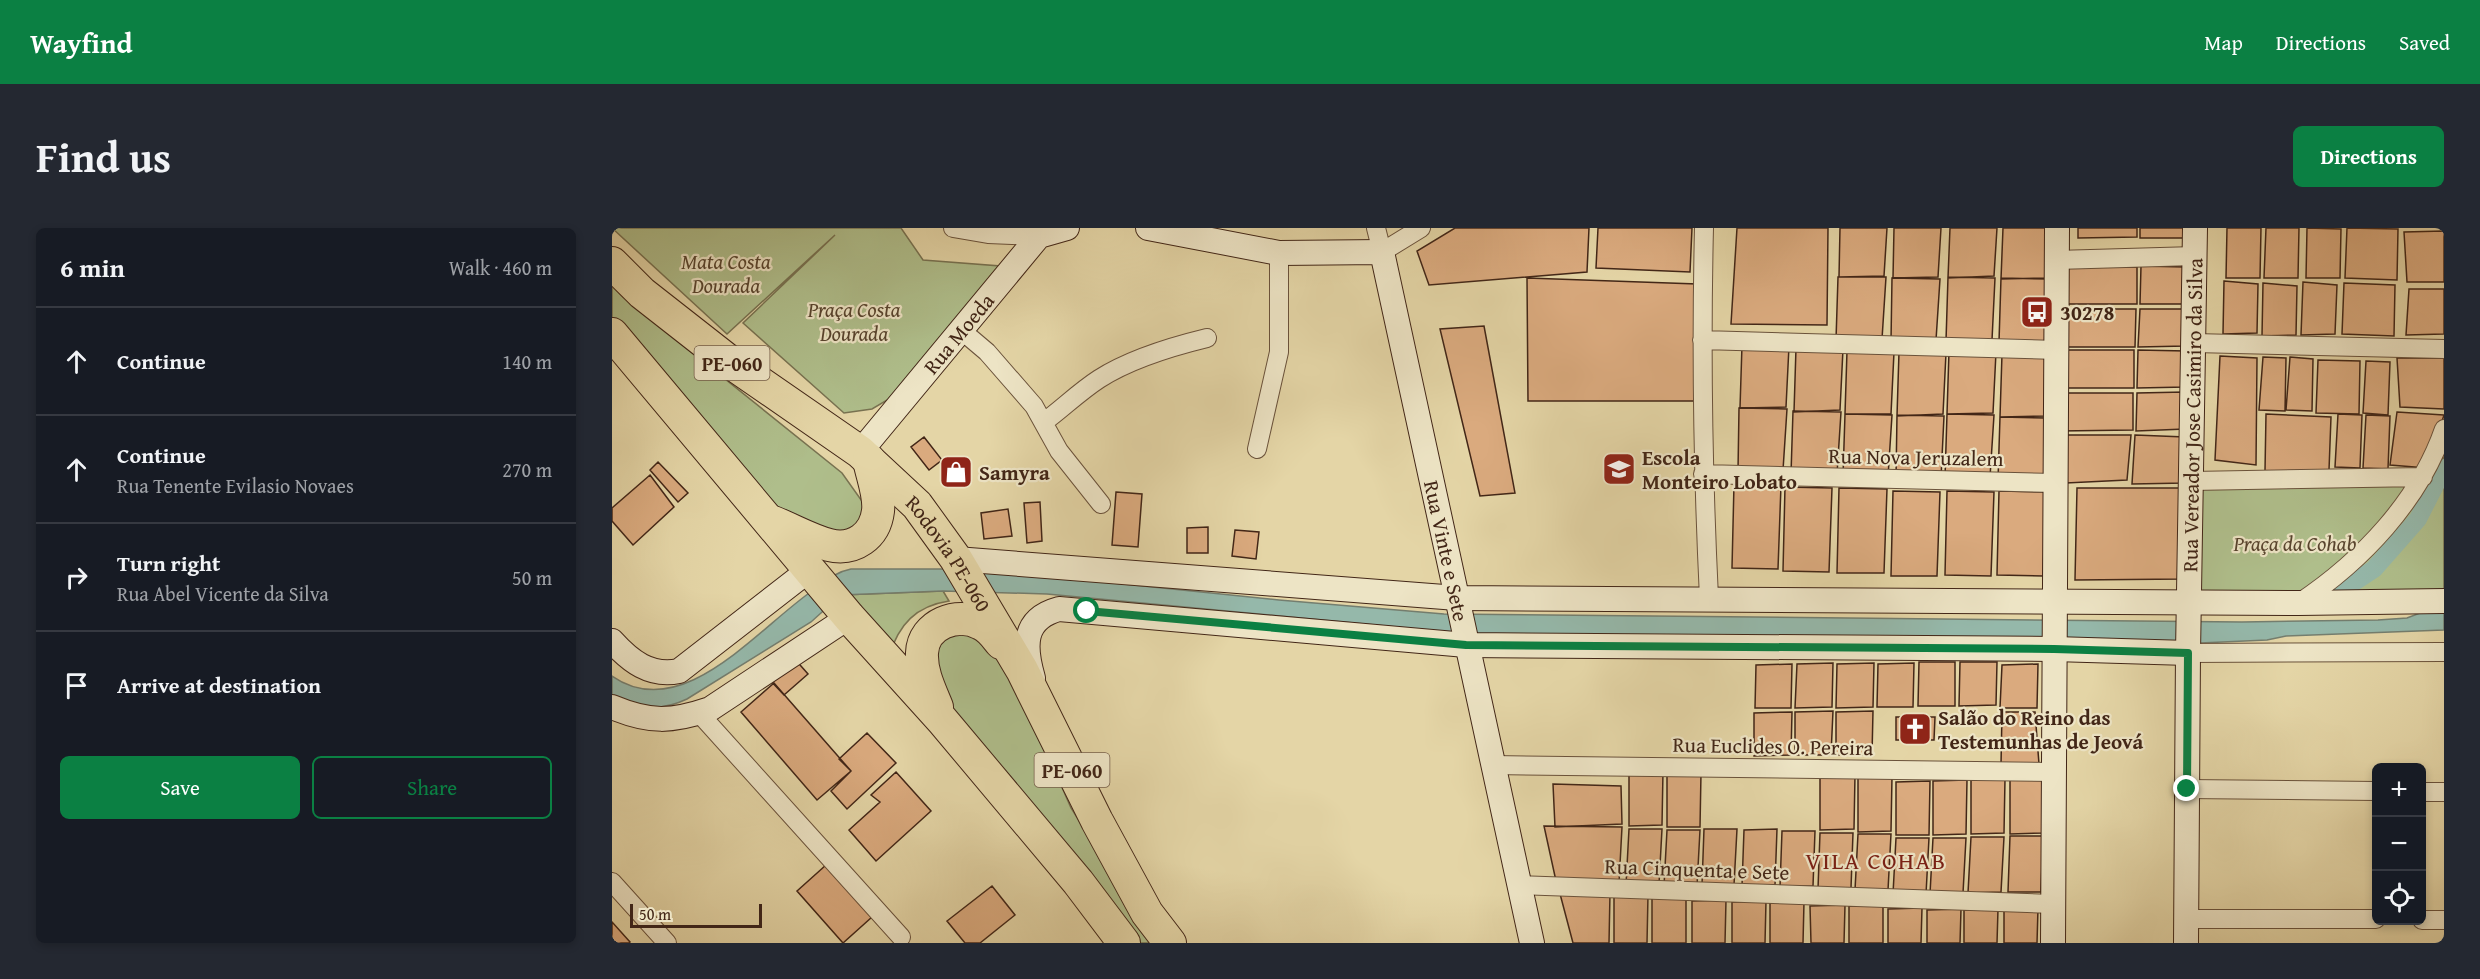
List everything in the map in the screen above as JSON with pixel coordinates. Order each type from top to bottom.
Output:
[{"type":"highway","name":"Rodovia PE-060","points":[[612,263],[642,293],[730,362],[865,456],[917,505],[959,563],[1022,670],[1097,821],[1147,913],[1170,943]]},
{"type":"highway","name":"PE-060","points":[[612,334],[770,520],[828,593],[942,720],[1078,882],[1124,943]]},
{"type":"highway","points":[[770,520],[829,545],[845,547],[860,542],[871,532],[878,510],[865,456]]},
{"type":"highway","points":[[942,720],[924,674],[922,652],[928,635],[940,623],[953,618],[981,623],[993,632],[1022,670]]},
{"type":"street","points":[[953,228],[988,234],[1039,236],[1067,228]]},
{"type":"street","points":[[1148,228],[1279,253],[1382,252],[1421,228]]},
{"type":"street","name":"Rua Vinte e Sete","points":[[1376,228],[1532,943]]},
{"type":"street","points":[[1704,228],[1703,474],[1709,598]]},
{"type":"street","points":[[2053,943],[2056,228]]},
{"type":"street","name":"Rua Vereador Jose Casimiro da Silva","points":[[2186,943],[2195,228]]},
{"type":"street","name":"Rua Moeda","points":[[865,456],[961,330],[1039,236]]},
{"type":"street","points":[[1257,448],[1279,352],[1279,253]]},
{"type":"street","points":[[2056,260],[2195,256]]},
{"type":"street","points":[[961,330],[1001,368],[1034,406],[1059,451],[1101,504]]},
{"type":"street","points":[[1044,422],[1097,380],[1112,372],[1171,347],[1207,338]]},
{"type":"street","points":[[1702,340],[2057,350]]},
{"type":"street","points":[[2194,344],[2444,349]]},
{"type":"street","points":[[2299,603],[2332,578],[2395,516],[2423,477],[2437,450],[2444,429]]},
{"type":"street","name":"Rua Nova Jeruzalem","points":[[1703,474],[2055,483]]},
{"type":"street","points":[[2192,481],[2423,477]]},
{"type":"street","points":[[959,563],[1459,604],[1709,598],[2054,610],[2190,611],[2299,603],[2444,601]]},
{"type":"street","points":[[612,641],[643,668],[668,673],[679,671],[828,593]]},
{"type":"street","points":[[612,707],[634,717],[661,720],[710,709],[740,691],[828,593]]},
{"type":"street","points":[[1043,712],[1028,661],[1029,635],[1035,622],[1045,613],[1059,609],[1465,641],[2444,652]]},
{"type":"street","points":[[699,713],[901,938]]},
{"type":"street","name":"Rua Euclides O. Pereira","points":[[1492,765],[2054,772]]},
{"type":"street","points":[[2187,789],[2372,791]]},
{"type":"street","points":[[2426,792],[2444,792]]},
{"type":"street","points":[[612,882],[667,943]]},
{"type":"street","name":"Rua Cinquenta e Sete","points":[[1518,885],[2053,903]]},
{"type":"street","points":[[2186,919],[2372,919]]},
{"type":"street","points":[[2426,920],[2444,920]]},
{"type":"green space","name":"Praça Costa Dourada","points":[[612,228],[901,228],[923,260],[1000,266],[889,399],[872,409],[844,413],[743,323],[835,235],[727,334]]},
{"type":"green space","points":[[612,286],[842,473],[864,504],[862,529],[845,539],[787,520],[612,323]]},
{"type":"green space","name":"Praça da Cohab","points":[[2444,457],[2444,592],[2199,599],[2196,483],[2426,484]]},
{"type":"green space","points":[[943,591],[949,601],[927,607],[910,618],[898,635],[889,656],[841,595]]},
{"type":"green space","points":[[946,630],[987,640],[1030,714],[1071,808],[1156,943],[1139,943],[947,702],[931,646]]},
{"type":"shaded area","points":[[851,569],[978,569],[1279,600],[1444,614],[2242,622],[2378,620],[2407,618],[2420,613],[2444,613],[2444,630],[2286,636],[2267,640],[2200,643],[1480,635],[1047,594],[943,591],[841,595],[811,622],[687,699],[668,706],[650,707],[612,699],[612,676],[638,688],[665,689],[692,681],[743,648],[826,581],[840,572]]},
{"type":"building","points":[[1455,228],[1589,228],[1587,272],[1429,285],[1417,251]]},
{"type":"building","points":[[1598,228],[1692,228],[1690,272],[1596,268]]},
{"type":"building","points":[[1737,228],[1828,228],[1827,325],[1731,324]]},
{"type":"building","points":[[1840,228],[1887,228],[1884,276],[1839,277]]},
{"type":"building","points":[[1894,228],[1941,228],[1938,277],[1893,278]]},
{"type":"building","points":[[1950,228],[1997,228],[1994,276],[1948,278]]},
{"type":"building","points":[[2003,228],[2050,228],[2047,278],[2001,279]]},
{"type":"building","points":[[2078,228],[2137,228],[2137,237],[2078,238]]},
{"type":"building","points":[[2140,228],[2186,228],[2186,238],[2140,238]]},
{"type":"building","points":[[2227,228],[2261,228],[2260,278],[2226,278]]},
{"type":"building","points":[[2266,228],[2299,228],[2298,278],[2264,278]]},
{"type":"building","points":[[2307,228],[2341,229],[2340,278],[2306,278]]},
{"type":"building","points":[[2347,228],[2398,229],[2397,280],[2345,278]]},
{"type":"building","points":[[2444,231],[2444,282],[2407,282],[2404,232]]},
{"type":"building","points":[[2065,266],[2137,267],[2137,304],[2063,304]]},
{"type":"building","points":[[2141,266],[2186,267],[2186,304],[2140,304]]},
{"type":"building","points":[[1838,277],[1886,277],[1882,339],[1836,340]]},
{"type":"building","points":[[1948,277],[1995,278],[1992,340],[1946,341]]},
{"type":"building","points":[[1527,278],[1697,284],[1696,401],[1528,401]]},
{"type":"building","points":[[1892,278],[1940,279],[1936,340],[1891,341]]},
{"type":"building","points":[[2001,278],[2048,279],[2045,341],[1999,342]]},
{"type":"building","points":[[2224,281],[2258,284],[2257,333],[2223,334]]},
{"type":"building","points":[[2303,282],[2337,285],[2335,334],[2301,335]]},
{"type":"building","points":[[2263,283],[2297,286],[2296,335],[2262,336]]},
{"type":"building","points":[[2344,283],[2395,285],[2394,336],[2342,334]]},
{"type":"building","points":[[2409,289],[2444,289],[2444,334],[2406,335]]},
{"type":"building","points":[[2063,309],[2136,309],[2135,347],[2062,347]]},
{"type":"building","points":[[2140,309],[2186,309],[2186,346],[2138,347]]},
{"type":"building","points":[[1484,326],[1515,493],[1480,496],[1440,329]]},
{"type":"building","points":[[1742,345],[1789,346],[1786,407],[1740,408]]},
{"type":"building","points":[[1796,348],[1843,349],[1840,410],[1794,412]]},
{"type":"building","points":[[2061,350],[2134,350],[2134,388],[2060,388]]},
{"type":"building","points":[[2138,350],[2186,351],[2186,387],[2137,388]]},
{"type":"building","points":[[1847,351],[1894,352],[1891,414],[1845,414]]},
{"type":"building","points":[[1949,351],[1996,352],[1993,413],[1947,414]]},
{"type":"building","points":[[1899,352],[1946,353],[1943,414],[1897,416]]},
{"type":"building","points":[[2002,354],[2050,355],[2046,416],[2000,417]]},
{"type":"building","points":[[2220,356],[2257,358],[2256,465],[2215,460]]},
{"type":"building","points":[[2263,357],[2286,358],[2285,411],[2259,410]]},
{"type":"building","points":[[2290,357],[2313,359],[2312,411],[2286,410]]},
{"type":"building","points":[[2397,358],[2444,358],[2444,409],[2400,407]]},
{"type":"building","points":[[2318,360],[2360,361],[2359,414],[2316,413]]},
{"type":"building","points":[[2366,361],[2390,362],[2388,415],[2363,413]]},
{"type":"building","points":[[2185,392],[2185,429],[2136,431],[2137,393]]},
{"type":"building","points":[[2060,393],[2133,393],[2133,430],[2059,431]]},
{"type":"building","points":[[1739,408],[1787,409],[1783,470],[1738,471]]},
{"type":"building","points":[[1793,411],[1841,412],[1837,474],[1791,474]]},
{"type":"building","points":[[2397,412],[2444,415],[2427,468],[2390,465]]},
{"type":"building","points":[[1845,414],[1892,415],[1888,477],[1843,476]]},
{"type":"building","points":[[1947,414],[1994,415],[1990,477],[1945,478]]},
{"type":"building","points":[[2266,414],[2331,417],[2329,470],[2265,471]]},
{"type":"building","points":[[2338,414],[2362,415],[2360,468],[2335,467]]},
{"type":"building","points":[[1897,415],[1944,416],[1941,478],[1896,478]]},
{"type":"building","points":[[2366,415],[2390,416],[2388,469],[2363,468]]},
{"type":"building","points":[[2000,417],[2047,418],[2044,479],[1998,480]]},
{"type":"building","points":[[2063,435],[2131,435],[2127,480],[2066,483]]},
{"type":"building","points":[[2135,435],[2185,437],[2185,483],[2132,484]]},
{"type":"building","points":[[924,437],[942,460],[929,470],[911,447]]},
{"type":"building","points":[[658,462],[688,493],[678,502],[650,470]]},
{"type":"building","points":[[650,475],[674,507],[633,545],[612,521],[612,508]]},
{"type":"building","points":[[1734,484],[1781,485],[1778,569],[1732,568]]},
{"type":"building","points":[[1785,487],[1832,488],[1829,572],[1783,571]]},
{"type":"building","points":[[1839,488],[1887,489],[1884,573],[1837,573]]},
{"type":"building","points":[[2077,488],[2187,488],[2184,579],[2075,580]]},
{"type":"building","points":[[1893,491],[1940,492],[1937,576],[1891,576]]},
{"type":"building","points":[[1947,491],[1994,492],[1991,576],[1945,575]]},
{"type":"building","points":[[1999,491],[2046,492],[2043,576],[1997,575]]},
{"type":"building","points":[[1116,492],[1142,494],[1138,547],[1112,545]]},
{"type":"building","points":[[1040,502],[1042,541],[1027,543],[1024,503]]},
{"type":"building","points":[[1008,509],[1012,536],[984,539],[981,513]]},
{"type":"building","points":[[1208,527],[1208,553],[1187,553],[1187,528]]},
{"type":"building","points":[[1235,530],[1259,532],[1256,559],[1232,556]]},
{"type":"building","points":[[793,657],[808,674],[784,695],[769,679]]},
{"type":"building","points":[[1919,662],[1955,662],[1955,706],[1918,706]]},
{"type":"building","points":[[1960,662],[1997,662],[1996,705],[1959,706]]},
{"type":"building","points":[[1833,663],[1832,707],[1795,708],[1797,664]]},
{"type":"building","points":[[1874,663],[1873,707],[1836,708],[1837,664]]},
{"type":"building","points":[[1914,663],[1913,707],[1877,707],[1878,664]]},
{"type":"building","points":[[1792,664],[1791,708],[1755,708],[1756,665]]},
{"type":"building","points":[[2038,664],[2037,708],[2000,708],[2002,665]]},
{"type":"building","points":[[774,683],[851,771],[817,800],[741,712]]},
{"type":"building","points":[[1833,711],[1831,755],[1795,755],[1795,712]]},
{"type":"building","points":[[1873,711],[1872,755],[1836,755],[1836,712]]},
{"type":"building","points":[[1792,712],[1791,755],[1754,756],[1754,713]]},
{"type":"building","points":[[2002,712],[2035,712],[2039,764],[2001,765]]},
{"type":"building","name":"Salão do Reino das Testemunhas de Jeová","points":[[1896,717],[1935,717],[1934,740],[1896,740]]},
{"type":"building","points":[[867,733],[896,763],[847,809],[831,791],[851,771],[839,759]]},
{"type":"building","points":[[1663,771],[1662,825],[1629,826],[1629,772]]},
{"type":"building","points":[[896,772],[931,811],[876,861],[849,830],[880,802],[871,795]]},
{"type":"building","points":[[1667,773],[1701,773],[1700,827],[1667,827]]},
{"type":"building","points":[[1855,775],[1854,829],[1820,830],[1820,776]]},
{"type":"building","points":[[1858,777],[1892,777],[1891,831],[1858,832]]},
{"type":"building","points":[[2005,779],[2004,833],[1971,834],[1971,780]]},
{"type":"building","points":[[2010,779],[2044,779],[2043,833],[2010,834]]},
{"type":"building","points":[[1967,780],[1966,834],[1933,835],[1933,781]]},
{"type":"building","points":[[1930,781],[1929,835],[1896,835],[1896,782]]},
{"type":"building","points":[[1553,784],[1621,786],[1622,824],[1555,827]]},
{"type":"building","points":[[1544,826],[1622,827],[1619,883],[1556,881]]},
{"type":"building","points":[[1629,829],[1662,829],[1659,884],[1626,885]]},
{"type":"building","points":[[1704,829],[1737,829],[1734,885],[1702,885]]},
{"type":"building","points":[[1777,829],[1775,885],[1742,886],[1744,830]]},
{"type":"building","points":[[1667,830],[1700,830],[1697,886],[1664,886]]},
{"type":"building","points":[[1782,831],[1815,831],[1813,886],[1780,887]]},
{"type":"building","points":[[1820,833],[1853,833],[1851,888],[1818,889]]},
{"type":"building","points":[[1858,834],[1891,834],[1888,890],[1855,890]]},
{"type":"building","points":[[2010,836],[2043,836],[2041,892],[2008,892]]},
{"type":"building","points":[[1971,837],[2004,837],[2001,892],[1968,893]]},
{"type":"building","points":[[1896,838],[1929,838],[1926,894],[1893,894]]},
{"type":"building","points":[[1933,838],[1966,838],[1963,893],[1930,894]]},
{"type":"building","points":[[826,865],[872,917],[843,943],[797,891]]},
{"type":"building","points":[[992,886],[1015,915],[980,943],[965,943],[947,921]]},
{"type":"building","points":[[1559,890],[1610,893],[1609,943],[1573,943]]},
{"type":"building","points":[[1648,895],[1647,943],[1614,943],[1614,896]]},
{"type":"building","points":[[1686,897],[1686,943],[1652,943],[1652,898]]},
{"type":"building","points":[[1726,900],[1725,943],[1692,943],[1692,901]]},
{"type":"building","points":[[1766,901],[1765,943],[1732,943],[1732,902]]},
{"type":"building","points":[[1804,902],[1803,943],[1770,943],[1770,903]]},
{"type":"building","points":[[1845,905],[1844,943],[1811,943],[1810,906]]},
{"type":"building","points":[[1849,906],[1883,906],[1883,943],[1849,943]]},
{"type":"building","points":[[1922,908],[1921,943],[1888,943],[1888,909]]},
{"type":"building","points":[[2038,908],[2037,943],[2004,943],[2004,909]]},
{"type":"building","points":[[1961,909],[1960,943],[1927,943],[1927,910]]},
{"type":"building","points":[[1998,909],[1997,943],[1964,943],[1964,910]]},
{"type":"building","points":[[612,922],[630,942],[629,943],[612,943]]},
{"type":"waterway","points":[[2342,590],[2374,569],[2418,519],[2444,468]]},
{"type":"place","name":"30278","points":[[2037,312]]},
{"type":"place","name":"Escola Monteiro Lobato","points":[[1619,469]]},
{"type":"place","name":"Samyra","points":[[956,472]]},
{"type":"place","name":"Salão do Reino das Testemunhas de Jeová","points":[[1915,729]]},
{"type":"district","name":"VILA COHAB","points":[[1876,860]]},
{"type":"route","points":[[1087,611],[1466,645],[2054,649],[2188,653],[2187,789]]},
{"type":"park label","name":"Mata Costa Dourada","points":[[726,273]]}]
